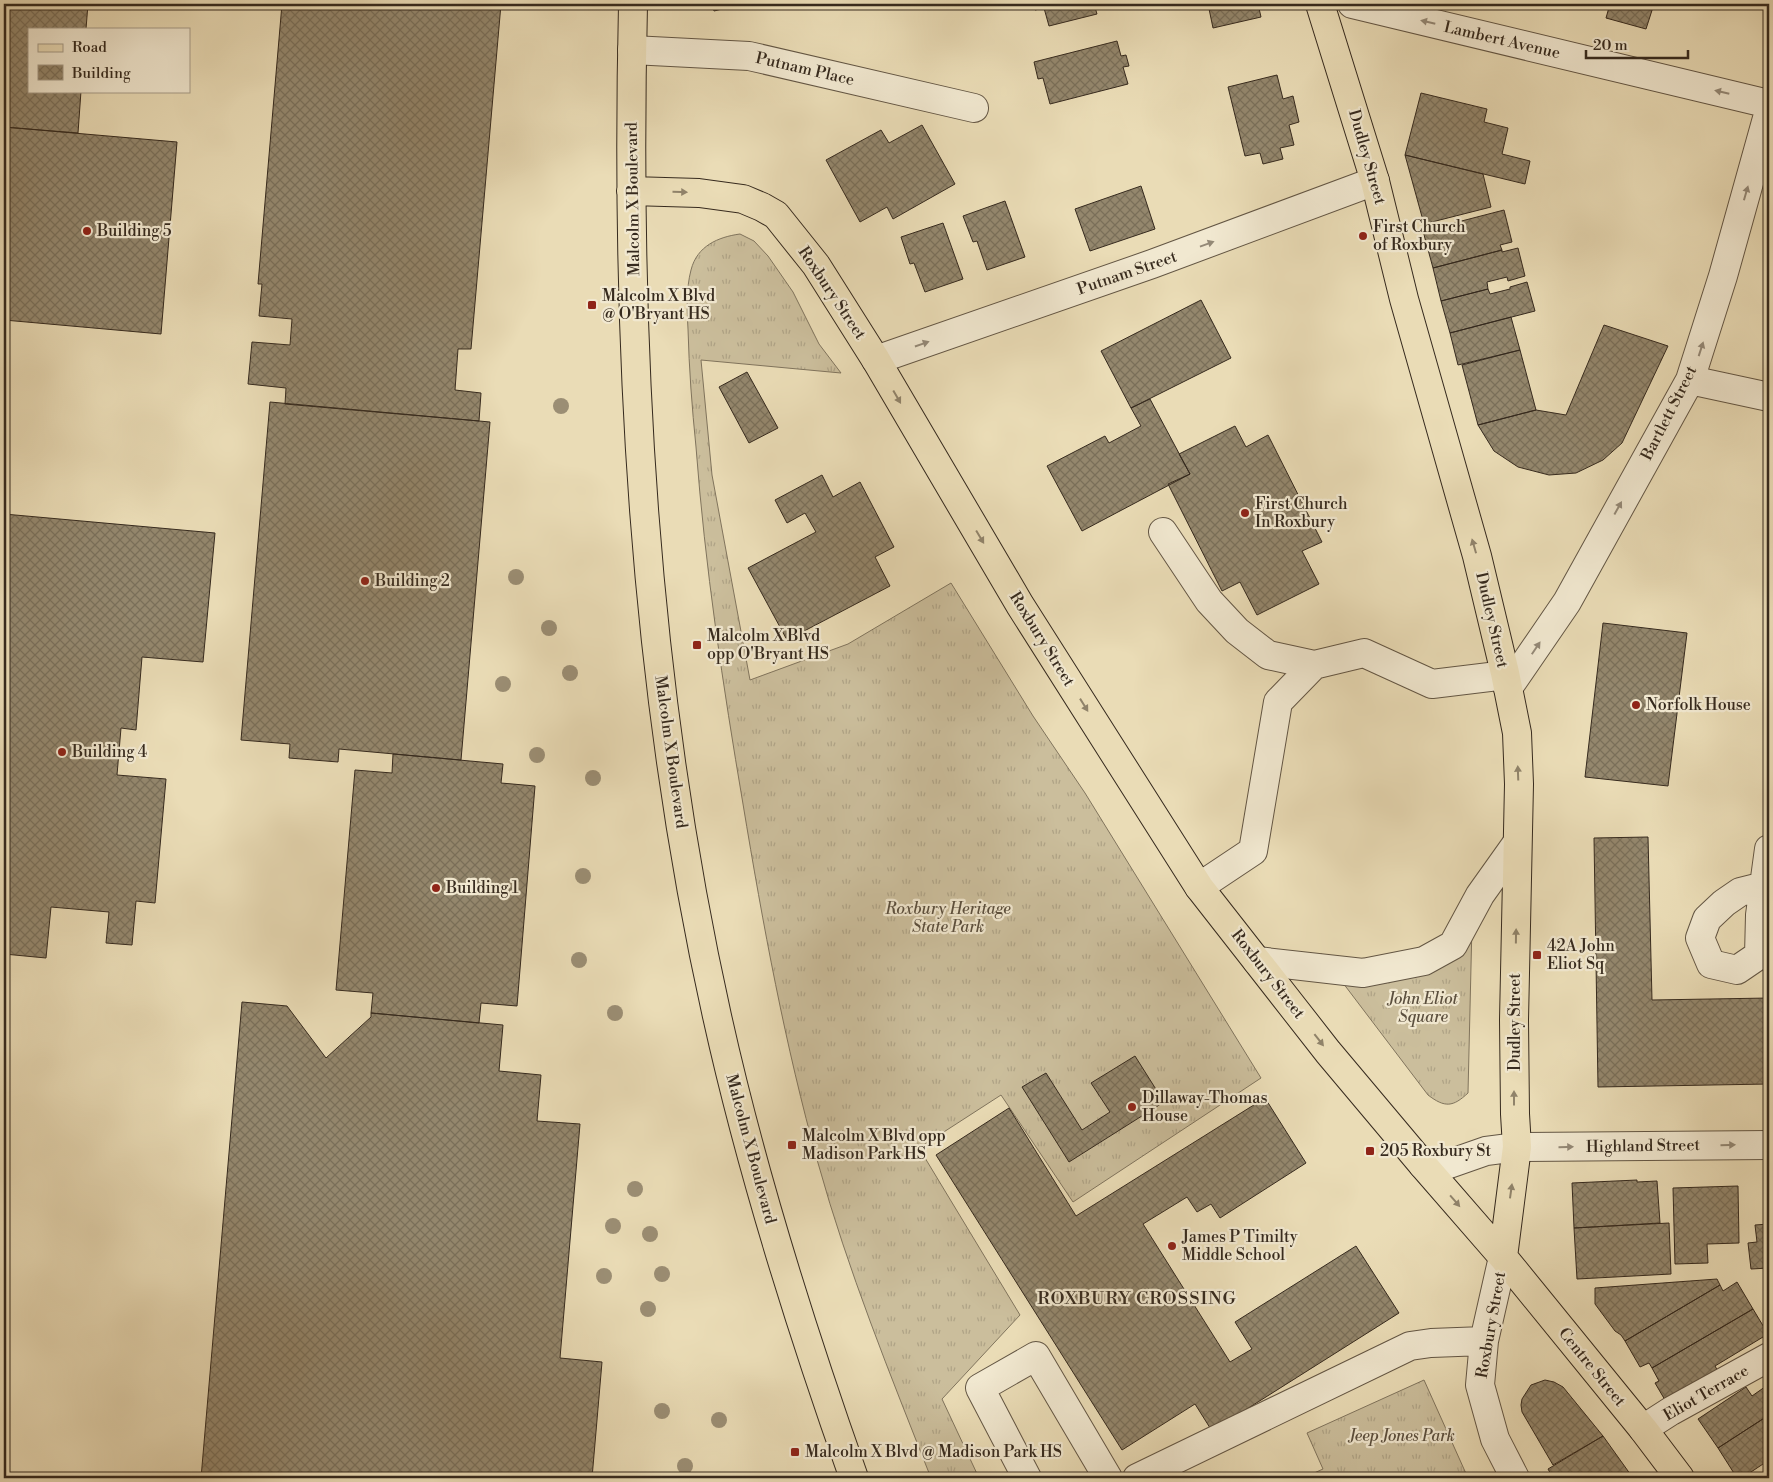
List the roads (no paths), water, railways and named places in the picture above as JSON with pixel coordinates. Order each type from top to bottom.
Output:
[{"type":"main road","name":"Malcolm X Boulevard","points":[[633,4],[631,192],[639,424],[649,568],[663,706],[698,924],[717,1016],[756,1170],[786,1278],[854,1478]]},
{"type":"main road","name":"Dudley Street","points":[[1320,4],[1375,181],[1404,299],[1477,556],[1507,681],[1517,733],[1518,784],[1514,1020],[1514,1114],[1517,1147],[1503,1257]]},
{"type":"main road","name":"Roxbury Street","points":[[631,192],[723,195],[743,199],[776,215],[816,265],[876,360],[1020,605],[1199,887],[1328,1052],[1422,1165],[1503,1257]]},
{"type":"main road","name":"Centre Street","points":[[1503,1257],[1643,1429],[1680,1478]]},
{"type":"street","name":"Lambert Avenue","points":[[1352,4],[1769,104]]},
{"type":"street","name":"Putnam Place","points":[[632,50],[749,56],[974,108]]},
{"type":"street","name":"Bartlett Street","points":[[1507,681],[1567,602],[1690,380],[1723,276],[1769,111]]},
{"type":"street","name":"Putnam Street","points":[[876,360],[1152,264],[1375,181]]},
{"type":"street","points":[[1690,380],[1769,397]]},
{"type":"street","points":[[1163,532],[1209,601],[1238,631],[1268,655],[1314,665],[1364,653],[1432,684],[1507,681]]},
{"type":"street","points":[[1199,887],[1253,851],[1278,702],[1314,665]]},
{"type":"street","points":[[1258,961],[1363,973],[1424,961],[1452,944],[1480,895],[1517,843]]},
{"type":"street","points":[[1764,886],[1769,849]]},
{"type":"street","name":"Highland Street","points":[[1517,1147],[1769,1145]]},
{"type":"street","points":[[1422,1165],[1446,1164],[1486,1151],[1517,1147]]},
{"type":"street","name":"Roxbury Street","points":[[1503,1257],[1484,1341],[1480,1385],[1495,1439],[1514,1478]]},
{"type":"street","points":[[1137,1478],[1410,1346],[1431,1343],[1484,1341]]},
{"type":"street","points":[[1027,1478],[980,1388],[1036,1356],[1108,1478]]},
{"type":"street","name":"Eliot Terrace","points":[[1643,1429],[1769,1357]]},
{"type":"place","name":"Building 5","points":[[87,231]]},
{"type":"place","name":"First Church of Roxbury","points":[[1363,236]]},
{"type":"place","name":"Malcolm X Blvd @ O'Bryant HS","points":[[592,305]]},
{"type":"place","name":"First Church In Roxbury","points":[[1245,513]]},
{"type":"place","name":"Building 2","points":[[365,581]]},
{"type":"place","name":"Malcolm X Blvd opp O'Bryant HS","points":[[697,645]]},
{"type":"place","name":"Norfolk House","points":[[1636,705]]},
{"type":"place","name":"Building 4","points":[[62,752]]},
{"type":"place","name":"Building 1","points":[[436,888]]},
{"type":"place","name":"42A John Eliot Sq","points":[[1537,955]]},
{"type":"place","name":"Dillaway-Thomas House","points":[[1132,1107]]},
{"type":"place","name":"Malcolm X Blvd opp Madison Park HS","points":[[792,1145]]},
{"type":"place","name":"205 Roxbury St","points":[[1370,1151]]},
{"type":"place","name":"James P Timilty Middle School","points":[[1172,1246]]},
{"type":"place","name":"Malcolm X Blvd @ Madison Park HS","points":[[795,1452]]},
{"type":"district","name":"ROXBURY CROSSING","points":[[1137,1298]]},
{"type":"park label","name":"Roxbury Heritage State Park","points":[[948,918]]},
{"type":"park label","name":"John Eliot Square","points":[[1423,1008]]},
{"type":"park label","name":"Jeep Jones Park","points":[[1402,1436]]}]
